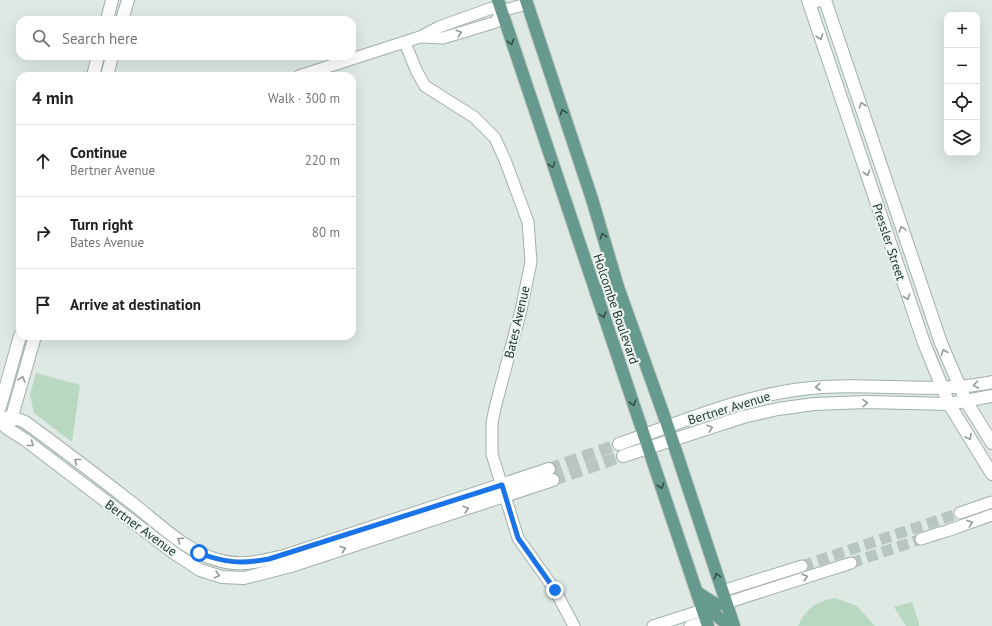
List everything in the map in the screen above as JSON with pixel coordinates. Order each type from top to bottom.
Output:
[{"type":"main road","name":"Holcombe Boulevard","points":[[527,2],[592,199],[618,287],[668,427],[734,626]]},
{"type":"main road","name":"Holcombe Boulevard","points":[[499,6],[706,619]]},
{"type":"main road","points":[[596,293],[618,287]]},
{"type":"main road","points":[[697,592],[717,605],[724,597]]},
{"type":"main road","points":[[706,619],[717,616],[730,626]]},
{"type":"street","points":[[108,16],[112,0]]},
{"type":"street","points":[[123,16],[128,0]]},
{"type":"street","points":[[808,2],[821,0]]},
{"type":"street","name":"Pressler Street","points":[[825,0],[941,343],[959,388],[992,443]]},
{"type":"street","points":[[356,58],[420,37],[443,38],[496,22],[499,6],[527,2]]},
{"type":"street","name":"Pressler Street","points":[[808,2],[859,149],[901,277],[941,388],[949,404],[992,474]]},
{"type":"street","name":"Bates Avenue","points":[[405,42],[417,72],[425,86],[474,117],[495,138],[505,160],[528,222],[531,262],[492,423],[492,454],[518,538],[555,590],[574,626]]},
{"type":"street","points":[[94,72],[97,60]]},
{"type":"street","points":[[108,72],[111,60]]},
{"type":"street","points":[[311,72],[349,60]]},
{"type":"street","points":[[851,128],[867,122]]},
{"type":"street","points":[[859,149],[874,143]]},
{"type":"street","points":[[901,277],[916,272]]},
{"type":"street","points":[[0,407],[19,340]]},
{"type":"street","points":[[4,425],[33,340]]},
{"type":"street","name":"Bertner Avenue","points":[[992,382],[959,388],[822,387],[778,392],[733,405],[668,427],[644,436],[621,450],[648,449],[743,416],[778,409],[814,404],[843,403],[949,404],[992,396]]},
{"type":"street","points":[[842,387],[843,403]]},
{"type":"street","name":"Bertner Avenue","points":[[6,417],[25,422],[178,539],[199,553],[218,560],[246,563],[284,556],[551,475]]},
{"type":"street","name":"Bertner Avenue","points":[[4,425],[174,553],[200,570],[222,577],[244,578],[291,566],[504,490]]},
{"type":"street","points":[[960,513],[992,502]]},
{"type":"street","points":[[921,540],[992,515]]},
{"type":"street","points":[[724,597],[768,589],[851,563]]},
{"type":"street","points":[[724,597],[764,578],[802,566]]},
{"type":"street","points":[[764,578],[768,589]]},
{"type":"street","points":[[653,626],[706,619]]},
{"type":"street","points":[[690,626],[706,619]]},
{"type":"green space","points":[[36,373],[80,385],[72,442],[34,413],[30,395]]},
{"type":"green space","points":[[835,598],[857,606],[875,626],[798,626],[808,610],[823,601]]},
{"type":"green space","points":[[912,602],[919,626],[906,626],[894,607]]},
{"type":"tunnel","points":[[549,469],[619,444]]},
{"type":"tunnel","points":[[553,480],[623,456]]},
{"type":"tunnel","points":[[802,566],[960,513]]},
{"type":"tunnel","points":[[851,563],[921,539]]},
{"type":"route","points":[[199,553],[218,560],[246,563],[284,556],[502,485],[518,538],[555,590]]}]
